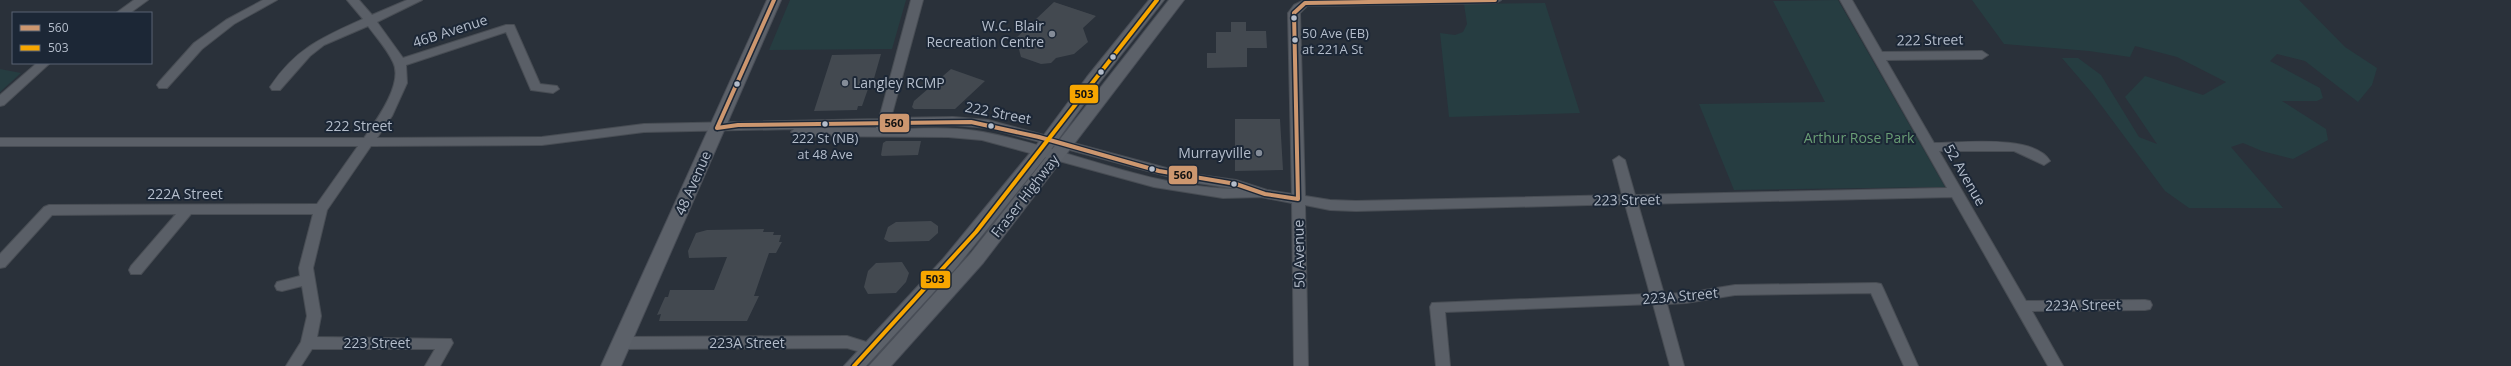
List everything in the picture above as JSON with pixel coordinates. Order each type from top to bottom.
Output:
[{"type":"main road","name":"48 Avenue","points":[[612,366],[774,0]]},
{"type":"main road","name":"Fraser Highway","points":[[879,366],[978,257],[1053,148],[1093,80],[1157,0]]},
{"type":"main road","name":"Fraser Highway","points":[[854,366],[1053,148],[1177,0]]},
{"type":"street","points":[[124,12],[142,0]]},
{"type":"street","points":[[163,85],[198,46],[230,22],[271,0]]},
{"type":"street","points":[[293,366],[308,343],[314,316],[306,268],[321,209],[386,116],[402,83],[400,63],[370,20],[353,0]]},
{"type":"street","points":[[276,87],[306,53],[315,47],[370,20],[416,0]]},
{"type":"street","points":[[883,127],[917,0]]},
{"type":"street","name":"50 Avenue","points":[[1301,366],[1298,199],[1299,167],[1294,13],[1298,7],[1306,3],[1495,0]]},
{"type":"street","name":"52 Avenue","points":[[1846,0],[2056,366]]},
{"type":"street","name":"46B Avenue","points":[[400,63],[510,27],[535,87],[553,89]]},
{"type":"street","name":"222 Street","points":[[1879,56],[1982,55]]},
{"type":"street","points":[[0,102],[43,64]]},
{"type":"street","name":"222 Street","points":[[0,142],[542,141],[634,129],[717,128],[736,132],[883,127],[964,133],[1053,148],[1180,188],[1231,195],[1265,194],[1298,199]]},
{"type":"street","points":[[1931,147],[2015,147],[2028,151],[2044,161]]},
{"type":"street","points":[[1619,160],[1677,366]]},
{"type":"street","name":"223 Street","points":[[1298,199],[1330,205],[1356,206],[1956,192]]},
{"type":"street","name":"222A Street","points":[[0,263],[49,210],[321,209]]},
{"type":"street","points":[[136,270],[187,210]]},
{"type":"street","points":[[282,286],[308,279]]},
{"type":"street","name":"223A Street","points":[[1443,366],[1437,307],[1686,298],[1734,290],[1876,288],[1911,366]]},
{"type":"street","name":"223A Street","points":[[2022,306],[2145,305]]},
{"type":"street","name":"223A Street","points":[[622,343],[847,342],[871,349]]},
{"type":"street","name":"223 Street","points":[[308,343],[446,343],[432,366]]},
{"type":"green space","points":[[790,0],[906,0],[892,49],[769,50]]},
{"type":"green space","name":"Arthur Rose Park","points":[[1838,0],[1945,187],[1734,190],[1699,104],[1825,102],[1773,1]]},
{"type":"green space","points":[[1972,0],[2299,0],[2345,47],[2377,68],[2372,85],[2358,102],[2305,61],[2277,54],[2270,61],[2320,88],[2323,98],[2317,101],[2282,101],[2326,129],[2328,140],[2293,159],[2262,151],[2243,143],[2231,147],[2283,208],[2189,208],[2165,191],[2092,93],[2062,58],[2078,58],[2101,75],[2139,137],[2157,144],[2125,97],[2145,76],[2203,95],[2226,82],[2177,57],[2135,46],[2130,57],[2089,51],[2004,44]]},
{"type":"green space","points":[[1545,3],[1580,113],[1449,117],[1440,33],[1455,35],[1463,32],[1467,24],[1464,4]]},
{"type":"green space","points":[[0,69],[21,73],[0,92]]},
{"type":"building","name":"W.C. Blair Recreation Centre","points":[[1054,2],[1096,16],[1083,28],[1088,42],[1074,54],[1056,58],[1051,63],[1041,64],[1021,57],[1016,38]]},
{"type":"building","points":[[1231,22],[1246,22],[1246,31],[1266,31],[1267,48],[1247,48],[1247,67],[1207,68],[1207,53],[1216,53],[1216,32],[1231,32]]},
{"type":"building","name":"Langley RCMP","points":[[881,54],[871,89],[868,89],[862,106],[858,106],[857,110],[814,111],[832,55]]},
{"type":"building","points":[[951,69],[985,81],[955,109],[914,109],[912,107],[914,101]]},
{"type":"building","points":[[1235,119],[1280,119],[1283,170],[1235,171]]},
{"type":"building","points":[[886,141],[921,141],[918,155],[882,156],[883,143]]},
{"type":"building","points":[[931,221],[938,226],[938,233],[929,241],[889,242],[884,239],[888,227],[896,222]]},
{"type":"building","points":[[764,229],[763,232],[774,232],[773,235],[781,235],[779,242],[782,242],[776,253],[769,253],[754,296],[759,296],[747,321],[659,321],[661,314],[657,315],[665,297],[668,297],[670,290],[714,290],[727,257],[689,258],[688,251],[696,233],[707,230]]},
{"type":"building","points":[[902,262],[909,273],[906,282],[896,293],[868,294],[864,287],[868,271],[876,263]]},
{"type":"transit line","name":"560","points":[[717,128],[774,0]]},
{"type":"transit line","name":"503","points":[[854,366],[926,290],[1003,200],[1157,0]]},
{"type":"transit line","name":"560","points":[[1298,199],[1294,13],[1305,3],[1495,0]]},
{"type":"transit line","name":"560","points":[[717,128],[738,125],[971,122],[1039,137],[1159,171],[1236,184],[1265,194],[1298,199]]},
{"type":"place","name":"W.C. Blair Recreation Centre","points":[[1052,34]]},
{"type":"place","name":"50 Ave (EB) at 221A St","points":[[1295,40]]},
{"type":"place","name":"Langley RCMP","points":[[845,83]]},
{"type":"place","name":"222 St (NB) at 48 Ave","points":[[825,124]]},
{"type":"place","name":"Murrayville","points":[[1259,153]]}]
